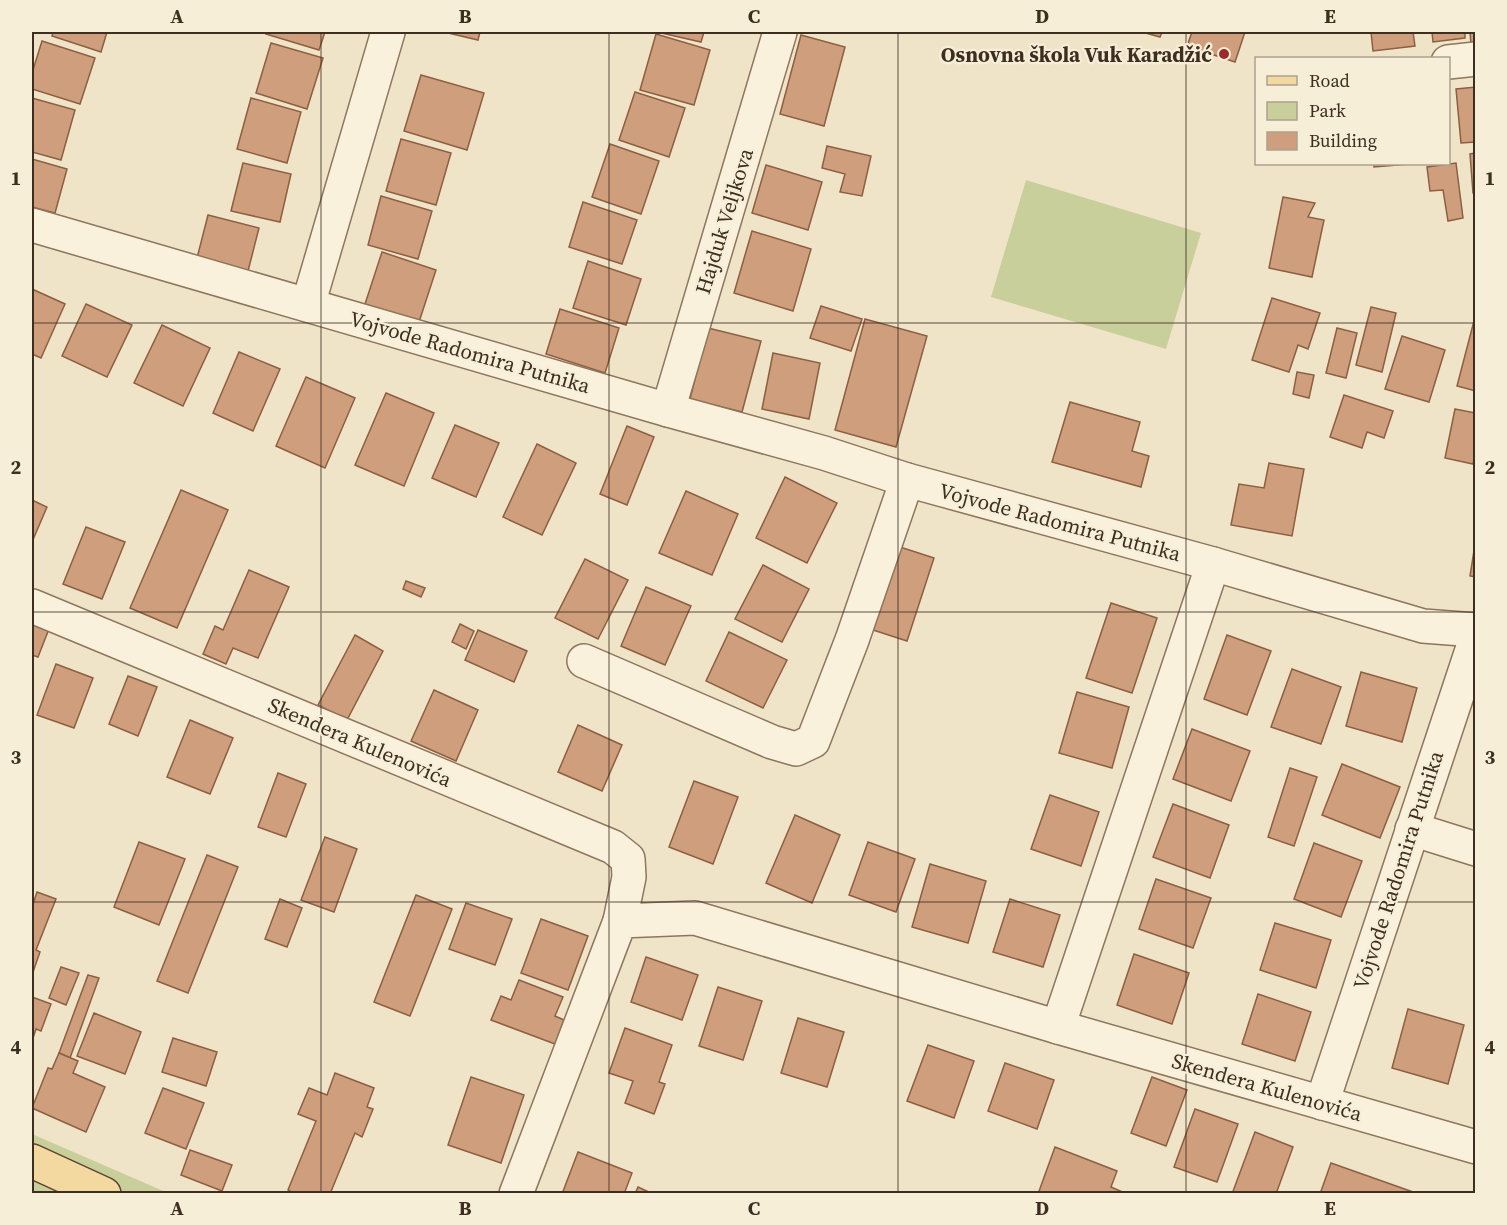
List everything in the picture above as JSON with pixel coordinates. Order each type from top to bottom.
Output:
[{"type":"main road","points":[[32,1161],[104,1194]]},
{"type":"street","points":[[308,305],[388,32]]},
{"type":"street","name":"Hajduk Veljkova","points":[[668,410],[780,32]]},
{"type":"street","points":[[1450,62],[1476,59]]},
{"type":"street","name":"Vojvode Radomira Putnika","points":[[32,225],[668,410],[824,453],[907,480],[1213,564],[1423,626],[1476,630]]},
{"type":"street","points":[[584,661],[772,742],[796,750],[813,741],[852,640],[907,480]]},
{"type":"street","points":[[1058,1027],[1213,564]]},
{"type":"street","name":"Skendera Kulenovića","points":[[32,606],[614,847],[628,859],[629,876],[620,921],[695,918],[1058,1027],[1476,1147]]},
{"type":"street","name":"Vojvode Radomira Putnika","points":[[1322,1102],[1476,638]]},
{"type":"street","points":[[1412,829],[1476,849]]},
{"type":"street","points":[[516,1194],[620,921]]},
{"type":"green space","points":[[1026,180],[1201,233],[1166,349],[991,297]]},
{"type":"green space","points":[[32,1134],[168,1193],[32,1193]]},
{"type":"building","points":[[53,32],[107,32],[101,52],[52,36]]},
{"type":"building","points":[[267,32],[325,32],[319,50],[266,34]]},
{"type":"building","points":[[444,32],[480,32],[478,40]]},
{"type":"building","points":[[657,32],[704,32],[701,42]]},
{"type":"building","name":"Osnovna škola Vuk Karadžić","points":[[1142,32],[1162,32],[1160,37]]},
{"type":"building","name":"Osnovna škola Vuk Karadžić","points":[[1192,32],[1245,32],[1235,62],[1187,46]]},
{"type":"building","points":[[1371,32],[1413,32],[1415,46],[1373,51]]},
{"type":"building","points":[[1432,32],[1465,32],[1465,38],[1433,42]]},
{"type":"building","points":[[1470,32],[1476,32],[1476,43],[1471,44]]},
{"type":"building","points":[[656,34],[710,50],[694,105],[640,90]]},
{"type":"building","points":[[801,35],[845,47],[824,126],[780,114]]},
{"type":"building","points":[[42,41],[95,58],[80,104],[32,89],[32,73]]},
{"type":"building","points":[[271,43],[323,58],[307,109],[256,93]]},
{"type":"building","points":[[421,75],[484,93],[467,150],[404,131]]},
{"type":"building","points":[[1476,87],[1476,142],[1461,143],[1456,89]]},
{"type":"building","points":[[635,92],[685,108],[669,157],[619,140]]},
{"type":"building","points":[[32,98],[75,110],[61,160],[32,152]]},
{"type":"building","points":[[251,98],[301,112],[287,163],[237,149]]},
{"type":"building","points":[[401,139],[451,153],[436,205],[386,191]]},
{"type":"building","points":[[610,144],[659,161],[641,214],[592,197]]},
{"type":"building","points":[[827,146],[871,156],[862,196],[840,192],[845,174],[822,168]]},
{"type":"building","points":[[1476,153],[1476,193],[1473,193],[1470,154]]},
{"type":"building","points":[[32,159],[67,169],[55,213],[32,207]]},
{"type":"building","points":[[243,163],[291,174],[280,222],[231,211]]},
{"type":"building","points":[[1456,163],[1463,218],[1448,221],[1443,190],[1430,191],[1427,167]]},
{"type":"building","points":[[766,165],[822,182],[808,230],[752,213]]},
{"type":"building","points":[[1374,165],[1398,165],[1374,167]]},
{"type":"building","points":[[381,196],[432,211],[418,259],[368,245]]},
{"type":"building","points":[[1283,197],[1315,203],[1308,217],[1324,220],[1312,277],[1269,268]]},
{"type":"building","points":[[583,202],[637,220],[622,264],[569,247]]},
{"type":"building","points":[[208,215],[259,228],[247,275],[196,262]]},
{"type":"building","points":[[752,231],[811,249],[793,311],[734,293]]},
{"type":"building","points":[[382,252],[436,270],[419,322],[365,304]]},
{"type":"building","points":[[588,261],[641,279],[626,325],[573,308]]},
{"type":"building","points":[[32,289],[65,304],[41,358],[32,354]]},
{"type":"building","points":[[1272,298],[1320,313],[1308,349],[1298,345],[1289,372],[1252,360]]},
{"type":"building","points":[[86,304],[132,325],[107,377],[62,356]]},
{"type":"building","points":[[821,306],[862,319],[851,351],[810,338]]},
{"type":"building","points":[[1371,307],[1396,313],[1382,372],[1356,365]]},
{"type":"building","points":[[560,309],[619,328],[605,373],[546,354]]},
{"type":"building","points":[[1476,317],[1476,391],[1457,386]]},
{"type":"building","points":[[865,319],[927,336],[896,447],[835,430]]},
{"type":"building","points":[[162,325],[210,348],[183,406],[134,383]]},
{"type":"building","points":[[708,328],[761,341],[742,412],[690,399]]},
{"type":"building","points":[[1337,328],[1357,333],[1346,378],[1326,373]]},
{"type":"building","points":[[1402,336],[1445,350],[1429,402],[1385,389]]},
{"type":"building","points":[[239,352],[280,369],[253,431],[213,413]]},
{"type":"building","points":[[773,353],[820,363],[809,419],[762,409]]},
{"type":"building","points":[[1297,372],[1314,375],[1309,398],[1293,394]]},
{"type":"building","points":[[306,377],[355,398],[325,468],[276,446]]},
{"type":"building","points":[[386,393],[434,413],[404,486],[355,465]]},
{"type":"building","points":[[1344,395],[1393,411],[1384,438],[1367,432],[1362,448],[1330,437]]},
{"type":"building","points":[[1070,402],[1140,422],[1132,451],[1149,456],[1141,487],[1052,462]]},
{"type":"building","points":[[1455,409],[1476,413],[1476,450],[1473,464],[1445,458]]},
{"type":"building","points":[[455,425],[499,443],[476,497],[432,478]]},
{"type":"building","points":[[627,426],[654,437],[627,505],[600,494]]},
{"type":"building","points":[[537,444],[576,463],[542,535],[503,517]]},
{"type":"building","points":[[1269,463],[1304,469],[1292,536],[1231,525],[1239,484],[1264,488]]},
{"type":"building","points":[[785,477],[837,503],[807,563],[756,538]]},
{"type":"building","points":[[181,490],[228,510],[177,628],[130,608]]},
{"type":"building","points":[[686,491],[738,514],[712,575],[659,553]]},
{"type":"building","points":[[32,500],[47,507],[32,542]]},
{"type":"building","points":[[86,527],[125,542],[102,599],[63,584]]},
{"type":"building","points":[[1476,538],[1476,577],[1470,576]]},
{"type":"building","points":[[897,546],[934,558],[907,641],[870,629]]},
{"type":"building","points":[[585,559],[628,580],[598,639],[555,618]]},
{"type":"building","points":[[763,565],[809,589],[782,642],[735,619]]},
{"type":"building","points":[[249,570],[289,587],[258,658],[233,648],[226,664],[203,654],[215,626],[223,630]]},
{"type":"building","points":[[406,581],[425,588],[421,597],[403,589]]},
{"type":"building","points":[[646,587],[691,606],[665,665],[621,646]]},
{"type":"building","points":[[1111,603],[1157,618],[1132,693],[1086,678]]},
{"type":"building","points":[[32,622],[49,629],[38,657],[32,655]]},
{"type":"building","points":[[460,624],[474,631],[466,649],[452,642]]},
{"type":"building","points":[[478,630],[527,651],[514,682],[465,660]]},
{"type":"building","points":[[729,632],[787,660],[763,708],[706,681]]},
{"type":"building","points":[[355,635],[383,651],[347,720],[318,705]]},
{"type":"building","points":[[1227,635],[1271,651],[1247,715],[1204,699]]},
{"type":"building","points":[[56,664],[93,678],[74,728],[37,715]]},
{"type":"building","points":[[1292,669],[1341,687],[1321,744],[1271,727]]},
{"type":"building","points":[[1361,672],[1417,688],[1402,742],[1346,726]]},
{"type":"building","points":[[128,676],[157,687],[138,736],[109,724]]},
{"type":"building","points":[[434,690],[478,710],[456,761],[411,741]]},
{"type":"building","points":[[1077,692],[1129,707],[1112,768],[1059,753]]},
{"type":"building","points":[[190,720],[233,738],[210,794],[167,777]]},
{"type":"building","points":[[578,725],[622,745],[602,791],[558,772]]},
{"type":"building","points":[[1192,729],[1250,751],[1231,801],[1173,779]]},
{"type":"building","points":[[1342,764],[1400,787],[1380,838],[1322,815]]},
{"type":"building","points":[[1290,768],[1317,777],[1294,846],[1268,837]]},
{"type":"building","points":[[278,773],[306,784],[286,837],[258,827]]},
{"type":"building","points":[[694,781],[738,797],[713,864],[669,847]]},
{"type":"building","points":[[1050,795],[1099,812],[1081,866],[1031,849]]},
{"type":"building","points":[[1173,804],[1229,825],[1210,878],[1153,857]]},
{"type":"building","points":[[795,815],[840,835],[812,903],[766,883]]},
{"type":"building","points":[[325,837],[357,849],[334,912],[301,900]]},
{"type":"building","points":[[139,842],[185,859],[159,925],[114,907]]},
{"type":"building","points":[[868,842],[915,859],[896,912],[849,895]]},
{"type":"building","points":[[1314,843],[1362,861],[1341,917],[1294,899]]},
{"type":"building","points":[[207,855],[238,867],[188,993],[157,981]]},
{"type":"building","points":[[930,864],[986,881],[968,943],[912,927]]},
{"type":"building","points":[[1156,879],[1211,898],[1193,948],[1139,929]]},
{"type":"building","points":[[37,892],[56,899],[36,950],[40,952],[32,975],[32,907]]},
{"type":"building","points":[[416,895],[452,909],[410,1016],[374,1002]]},
{"type":"building","points":[[280,899],[302,908],[287,947],[265,939]]},
{"type":"building","points":[[1010,899],[1060,915],[1043,967],[993,952]]},
{"type":"building","points":[[466,903],[512,919],[495,965],[449,949]]},
{"type":"building","points":[[541,919],[588,936],[568,990],[521,973]]},
{"type":"building","points":[[1275,923],[1331,940],[1316,988],[1260,970]]},
{"type":"building","points":[[1134,954],[1189,973],[1172,1024],[1117,1005]]},
{"type":"building","points":[[646,957],[698,975],[682,1020],[631,1002]]},
{"type":"building","points":[[61,967],[79,973],[66,1005],[49,998]]},
{"type":"building","points":[[88,975],[99,978],[70,1058],[59,1053]]},
{"type":"building","points":[[519,980],[563,997],[555,1016],[564,1020],[555,1044],[491,1020],[501,996],[511,1000]]},
{"type":"building","points":[[718,987],[762,1001],[743,1060],[699,1046]]},
{"type":"building","points":[[1258,994],[1311,1012],[1295,1061],[1242,1044]]},
{"type":"building","points":[[32,997],[51,1004],[41,1031],[36,1029],[32,1041]]},
{"type":"building","points":[[1408,1009],[1464,1025],[1448,1084],[1392,1068]]},
{"type":"building","points":[[94,1013],[141,1032],[125,1074],[77,1056]]},
{"type":"building","points":[[798,1018],[844,1032],[827,1087],[781,1073]]},
{"type":"building","points":[[625,1028],[672,1045],[659,1082],[665,1084],[654,1114],[625,1103],[633,1081],[609,1073]]},
{"type":"building","points":[[173,1038],[217,1052],[206,1086],[162,1072]]},
{"type":"building","points":[[928,1045],[974,1061],[954,1118],[907,1101]]},
{"type":"building","points":[[59,1053],[78,1061],[73,1073],[105,1087],[86,1132],[32,1108],[48,1068],[52,1069]]},
{"type":"building","points":[[1005,1063],[1054,1080],[1037,1129],[988,1111]]},
{"type":"building","points":[[335,1073],[374,1088],[367,1107],[373,1109],[362,1137],[355,1133],[330,1194],[295,1194],[288,1190],[316,1121],[298,1114],[309,1088],[327,1095]]},
{"type":"building","points":[[471,1077],[524,1095],[501,1163],[448,1145]]},
{"type":"building","points":[[1152,1077],[1187,1090],[1166,1146],[1131,1133]]},
{"type":"building","points":[[163,1088],[204,1103],[186,1149],[145,1133]]},
{"type":"building","points":[[1195,1109],[1238,1124],[1217,1182],[1174,1167]]},
{"type":"building","points":[[1255,1132],[1293,1147],[1276,1194],[1232,1194]]},
{"type":"building","points":[[1055,1147],[1117,1171],[1111,1187],[1127,1194],[1038,1194]]},
{"type":"building","points":[[190,1150],[232,1165],[222,1191],[181,1175]]},
{"type":"building","points":[[578,1152],[632,1173],[624,1194],[562,1194]]},
{"type":"building","points":[[1331,1163],[1413,1192],[1412,1194],[1320,1194]]},
{"type":"building","points":[[638,1187],[653,1194],[635,1194]]},
{"type":"place","name":"Osnovna škola Vuk Karadžić","points":[[1224,54]]}]
